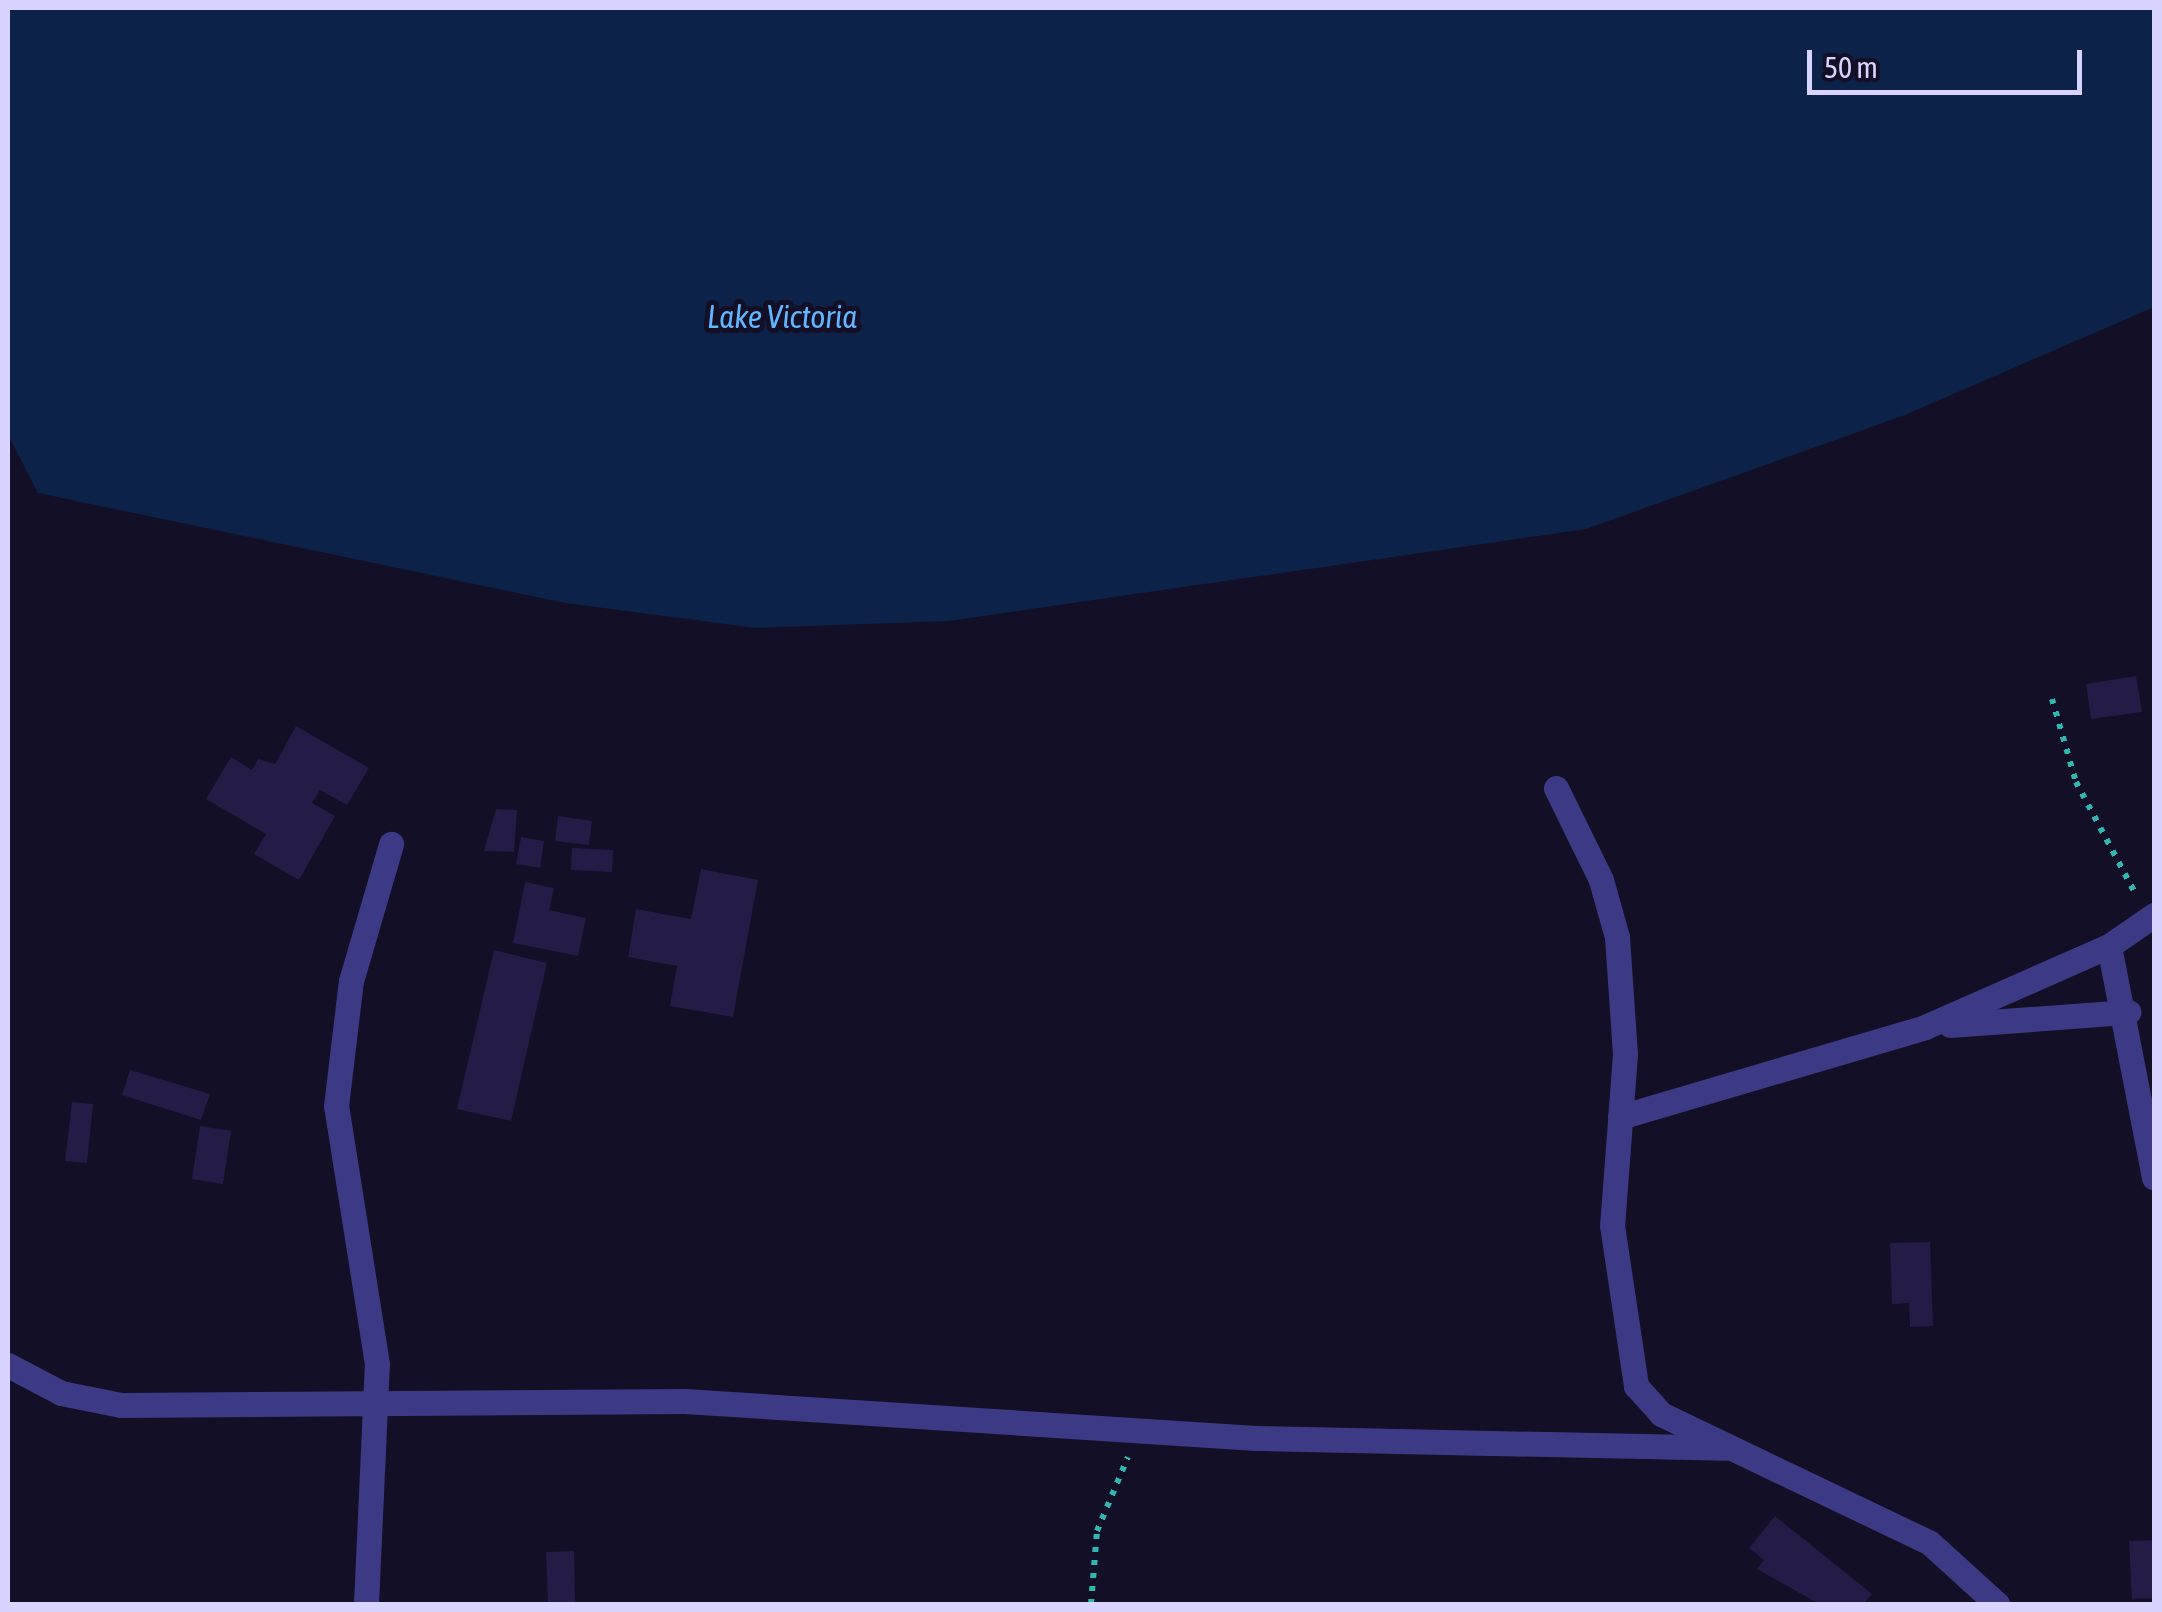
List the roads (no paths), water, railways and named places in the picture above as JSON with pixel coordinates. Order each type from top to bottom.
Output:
[{"type":"street","points":[[1556,788],[1602,880],[1617,937],[1620,1116],[1612,1225],[1636,1386],[1661,1414],[1930,1543],[1998,1604]]},
{"type":"street","points":[[366,1604],[378,1403],[336,1106],[352,982],[390,844]]},
{"type":"street","points":[[1620,1116],[1925,1027],[2109,946],[2149,918]]},
{"type":"street","points":[[2109,946],[2129,1012],[2154,1178]]},
{"type":"street","points":[[1925,1027],[2129,1012]]},
{"type":"street","points":[[8,1365],[60,1394],[121,1405],[684,1401],[1140,1432],[1616,1452],[1726,1448]]},
{"type":"water","name":"Lake Victoria","points":[[8,8],[2154,8],[2154,307],[1905,415],[1586,529],[949,621],[756,628],[565,603],[38,493],[8,435]]}]
